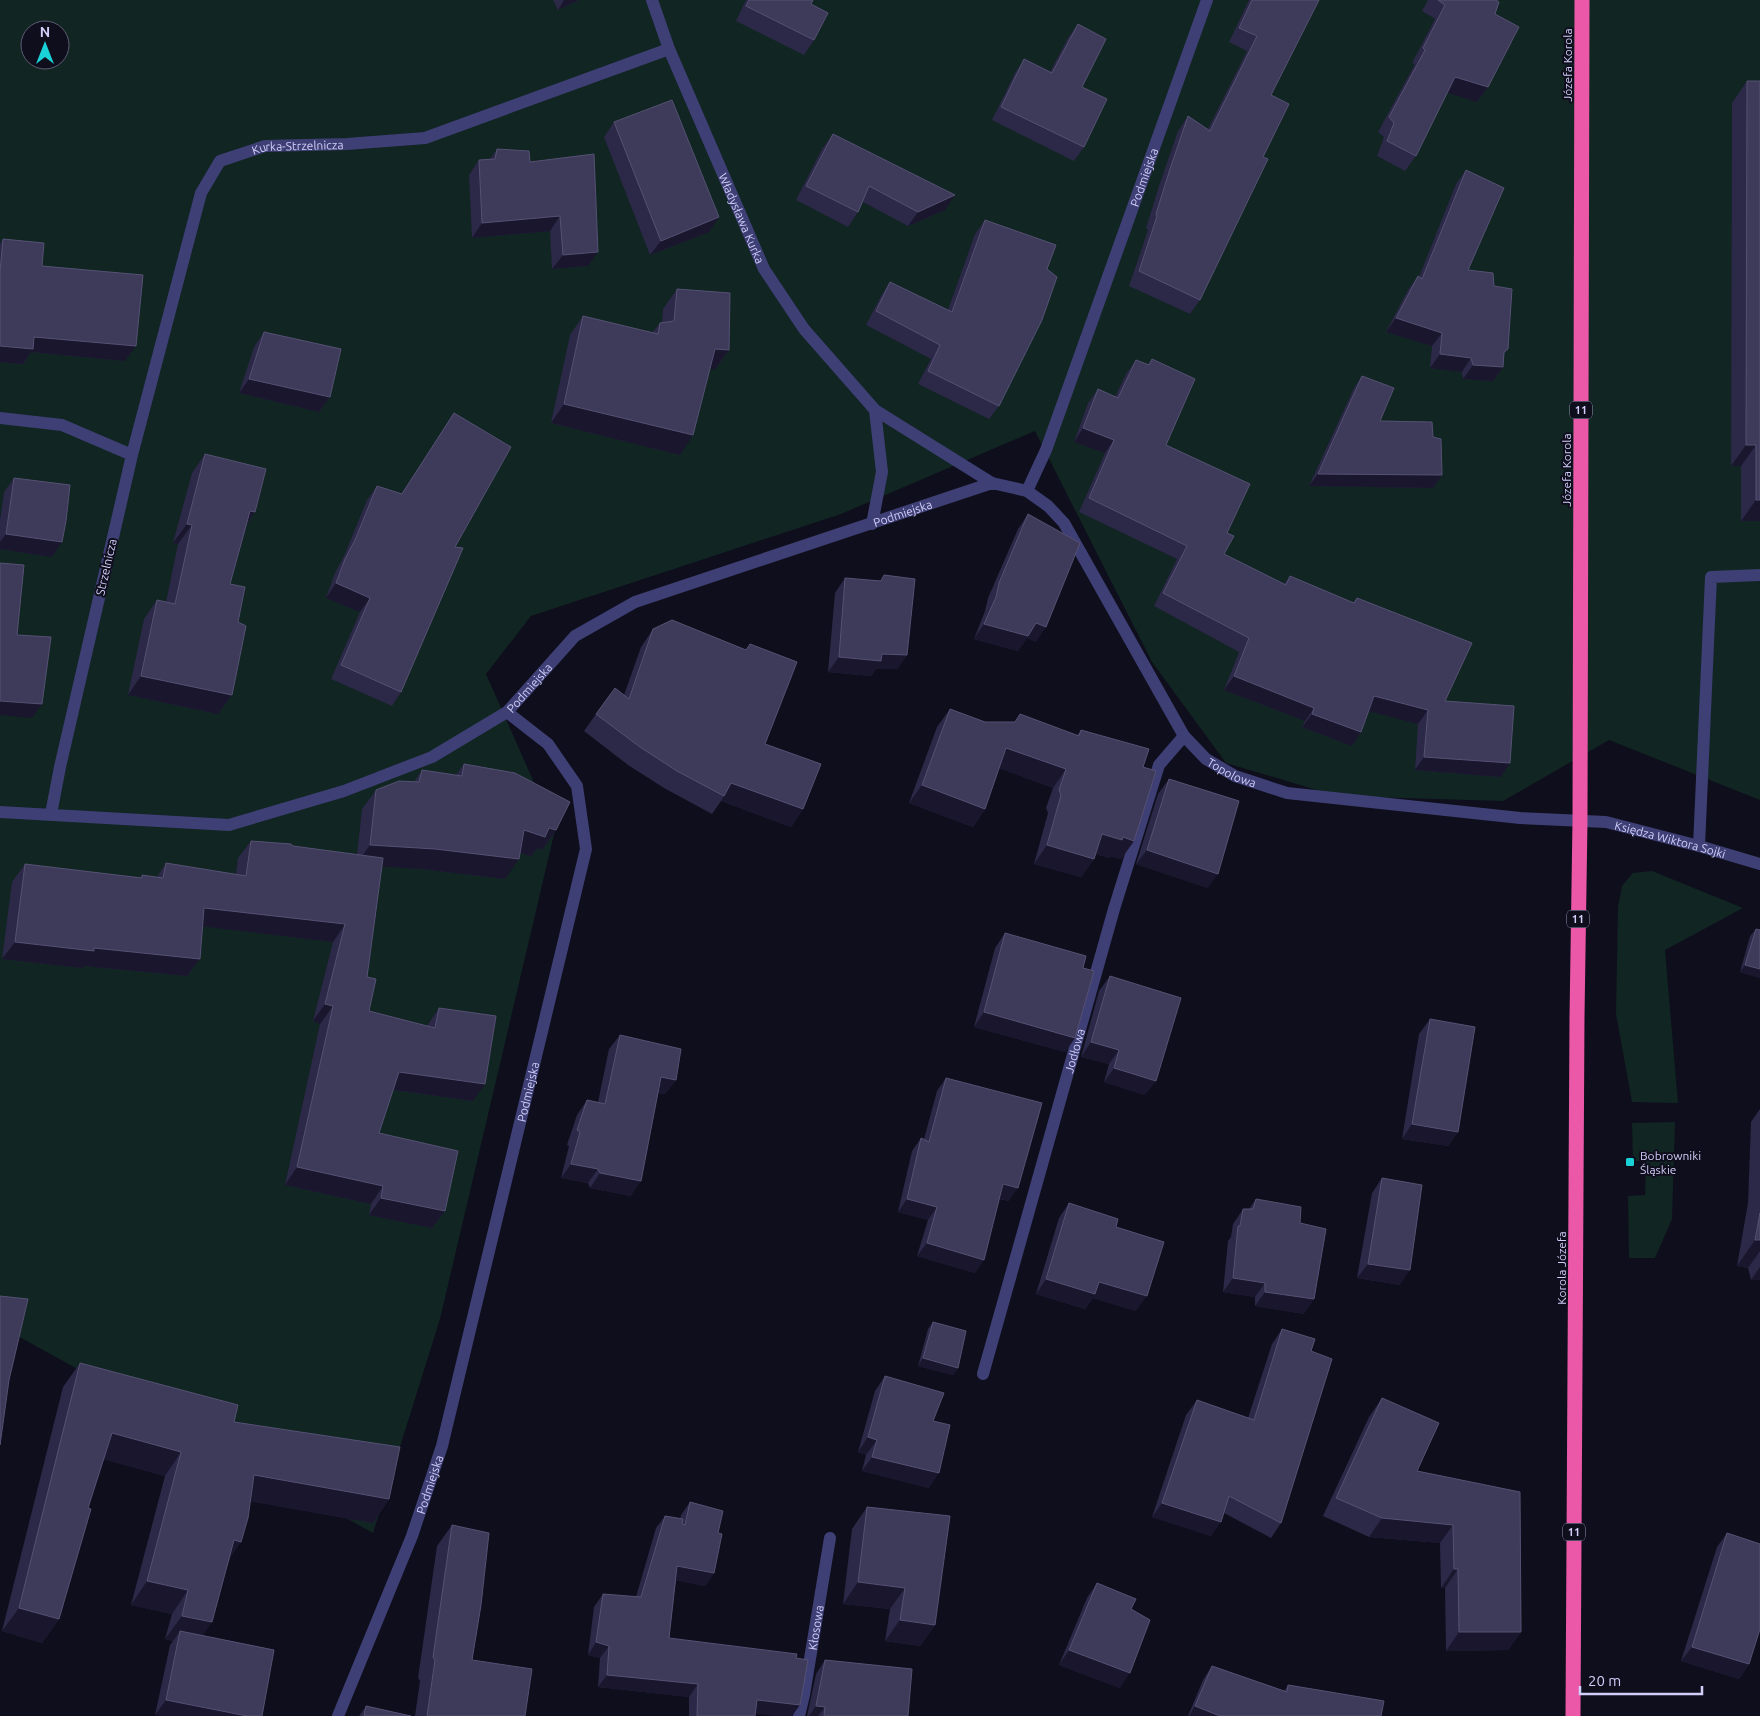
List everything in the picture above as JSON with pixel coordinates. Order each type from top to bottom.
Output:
[{"type":"highway","name":"Józefa Korola","points":[[1580,821],[1582,0]]},
{"type":"highway","name":"Korola Józefa","points":[[1573,1716],[1580,821]]},
{"type":"street","name":"Władysława Kurka","points":[[652,0],[669,49],[764,269],[804,328],[875,410],[992,484]]},
{"type":"street","name":"Podmiejska","points":[[338,1716],[412,1536],[442,1446],[586,849],[577,786],[548,744],[506,712],[575,636],[635,602],[992,484],[1027,491],[1046,450],[1206,0]]},
{"type":"street","name":"Kurka-Strzelnicza","points":[[132,456],[201,193],[220,161],[265,146],[347,144],[425,138],[669,49]]},
{"type":"street","points":[[872,524],[882,472],[875,410]]},
{"type":"street","points":[[0,418],[62,426],[132,456]]},
{"type":"street","name":"Strzelnicza","points":[[51,814],[132,456]]},
{"type":"street","name":"Topolowa","points":[[1027,491],[1048,506],[1064,523],[1184,736],[1206,759],[1235,776],[1287,793],[1520,818],[1580,821]]},
{"type":"street","points":[[1699,846],[1711,577],[1760,575]]},
{"type":"street","points":[[0,812],[229,825],[344,791],[432,757],[506,712]]},
{"type":"street","name":"Jodłowa","points":[[983,1374],[1114,909],[1156,774],[1159,766],[1184,736]]},
{"type":"street","name":"Księdza Wiktora Sojki","points":[[1580,821],[1606,822],[1760,864]]},
{"type":"street","name":"Kłosowa","points":[[799,1716],[830,1538]]},
{"type":"green space","points":[[0,0],[1760,0],[1760,800],[1609,740],[1503,801],[1337,796],[1226,763],[1152,662],[1035,431],[841,514],[531,616],[486,674],[555,830],[440,1319],[373,1533],[16,1335],[0,1331]]},
{"type":"green space","points":[[1652,871],[1743,908],[1665,950],[1678,1103],[1632,1102],[1616,1014],[1618,907],[1622,886],[1633,873]]},
{"type":"green space","points":[[1675,1122],[1672,1219],[1655,1258],[1629,1258],[1628,1196],[1645,1195],[1646,1161],[1633,1161],[1632,1123]]},
{"type":"building","points":[[749,0],[813,0],[811,4],[828,13],[814,40],[746,6]]},
{"type":"building","points":[[1252,0],[1319,0],[1271,95],[1289,104],[1263,157],[1268,159],[1200,300],[1139,271],[1188,116],[1210,131],[1257,36],[1239,28]]},
{"type":"building","points":[[1438,0],[1496,0],[1499,2],[1495,14],[1519,27],[1488,87],[1455,77],[1416,156],[1387,141],[1394,123],[1389,117],[1425,50],[1423,48],[1445,5]]},
{"type":"building","points":[[1078,24],[1106,39],[1082,87],[1107,99],[1084,147],[1001,107],[1024,59],[1052,73]]},
{"type":"building","points":[[1747,81],[1760,81],[1760,500],[1756,500],[1756,445],[1746,445]]},
{"type":"building","points":[[672,100],[719,217],[661,241],[614,122]]},
{"type":"building","points":[[833,134],[955,195],[918,212],[869,186],[858,212],[806,186]]},
{"type":"building","points":[[497,149],[529,151],[530,162],[594,154],[598,252],[563,255],[560,216],[482,223],[479,160],[495,159]]},
{"type":"building","points":[[1466,170],[1504,188],[1468,270],[1493,273],[1494,286],[1512,289],[1508,349],[1504,352],[1503,367],[1473,365],[1471,358],[1440,354],[1442,333],[1396,318],[1418,276],[1422,279]]},
{"type":"building","points":[[985,220],[1056,245],[1047,269],[1057,277],[1042,320],[999,406],[928,371],[940,345],[876,311],[890,282],[952,312]]},
{"type":"building","points":[[3,239],[44,243],[42,266],[143,275],[136,346],[34,337],[33,349],[0,346],[0,272]]},
{"type":"building","points":[[677,289],[730,293],[729,350],[715,349],[693,435],[564,404],[583,316],[658,334],[660,323],[674,321]]},
{"type":"building","points":[[264,332],[341,349],[330,397],[249,379]]},
{"type":"building","points":[[1152,359],[1195,379],[1166,445],[1250,484],[1227,533],[1234,536],[1224,554],[1286,585],[1290,576],[1354,603],[1357,598],[1472,643],[1445,701],[1514,706],[1510,763],[1424,757],[1428,710],[1374,696],[1361,732],[1312,714],[1314,708],[1234,676],[1249,638],[1163,593],[1187,546],[1089,498],[1114,440],[1083,428],[1098,389],[1118,398],[1136,360],[1149,365]]},
{"type":"building","points":[[1362,376],[1394,388],[1380,421],[1432,422],[1433,437],[1441,439],[1442,475],[1318,474]]},
{"type":"building","points":[[454,413],[511,447],[455,547],[463,548],[401,692],[341,665],[370,598],[336,583],[377,486],[402,494]]},
{"type":"building","points":[[205,454],[266,469],[255,512],[250,511],[230,584],[245,587],[238,622],[246,626],[232,695],[141,676],[157,600],[175,604],[192,525],[187,524]]},
{"type":"building","points":[[14,478],[70,485],[62,542],[6,534]]},
{"type":"building","points":[[1028,514],[1080,543],[1046,627],[1036,623],[1028,636],[984,624]]},
{"type":"building","points":[[0,563],[24,565],[17,635],[51,637],[42,704],[0,701]]},
{"type":"building","points":[[884,575],[915,579],[907,655],[882,654],[881,661],[839,657],[845,578],[881,581]]},
{"type":"building","points":[[672,620],[746,650],[750,644],[797,662],[765,744],[821,764],[803,809],[731,783],[724,796],[677,771],[640,747],[596,714],[615,688],[629,699],[653,629]]},
{"type":"building","points":[[950,709],[985,722],[1015,722],[1020,714],[1079,736],[1081,730],[1149,749],[1143,767],[1156,771],[1134,841],[1123,837],[1122,840],[1102,834],[1094,859],[1047,845],[1061,795],[1059,790],[1066,769],[1006,748],[985,809],[922,785]]},
{"type":"building","points":[[464,764],[515,773],[570,802],[556,830],[549,828],[545,837],[524,830],[519,859],[435,849],[370,845],[376,790],[399,781],[419,782],[422,770],[462,776]]},
{"type":"building","points":[[1169,779],[1239,801],[1218,874],[1147,850]]},
{"type":"building","points":[[251,841],[291,844],[293,846],[383,858],[367,977],[376,979],[369,1011],[435,1028],[439,1008],[496,1016],[485,1084],[399,1072],[379,1133],[458,1151],[445,1211],[381,1198],[383,1186],[297,1167],[333,1006],[325,1004],[345,924],[204,908],[200,959],[94,948],[94,951],[15,942],[25,864],[142,878],[142,875],[163,878],[166,863],[246,876]]},
{"type":"building","points":[[1756,929],[1760,930],[1760,969],[1745,965]]},
{"type":"building","points":[[1005,933],[1086,956],[1083,968],[1094,971],[1075,1038],[984,1012]]},
{"type":"building","points":[[1110,976],[1181,998],[1156,1081],[1114,1068],[1119,1050],[1091,1042]]},
{"type":"building","points":[[1430,1019],[1475,1027],[1458,1132],[1412,1124]]},
{"type":"building","points":[[620,1035],[681,1049],[676,1080],[661,1077],[641,1181],[600,1173],[598,1169],[571,1164],[580,1132],[577,1130],[587,1100],[605,1104]]},
{"type":"building","points":[[946,1078],[1042,1103],[1018,1188],[1003,1184],[984,1260],[927,1243],[937,1207],[907,1199],[921,1138],[929,1142]]},
{"type":"building","points":[[1382,1178],[1422,1185],[1410,1270],[1368,1264]]},
{"type":"building","points":[[1256,1199],[1301,1207],[1300,1223],[1326,1229],[1314,1299],[1265,1292],[1265,1283],[1233,1278],[1238,1226],[1240,1226],[1243,1209],[1253,1209]]},
{"type":"building","points":[[1069,1203],[1118,1219],[1116,1227],[1164,1242],[1147,1296],[1099,1282],[1095,1294],[1046,1279]]},
{"type":"building","points":[[1760,1213],[1760,1240],[1755,1240]]},
{"type":"building","points":[[0,1296],[28,1299],[9,1380],[0,1445]]},
{"type":"building","points":[[933,1322],[966,1331],[958,1368],[923,1358]]},
{"type":"building","points":[[1282,1329],[1315,1339],[1311,1351],[1332,1359],[1281,1523],[1229,1496],[1221,1522],[1162,1503],[1197,1400],[1254,1420]]},
{"type":"building","points":[[80,1363],[238,1405],[234,1422],[400,1447],[389,1499],[254,1475],[248,1518],[241,1542],[234,1540],[212,1622],[182,1616],[188,1590],[147,1581],[181,1452],[112,1433],[88,1508],[91,1509],[59,1619],[19,1608]]},
{"type":"building","points":[[885,1376],[944,1393],[933,1421],[950,1425],[939,1473],[872,1457],[877,1440],[868,1437]]},
{"type":"building","points":[[1382,1398],[1439,1423],[1417,1471],[1520,1492],[1521,1632],[1459,1632],[1458,1569],[1454,1569],[1453,1525],[1382,1518],[1336,1498]]},
{"type":"building","points":[[690,1502],[723,1511],[718,1533],[722,1534],[714,1573],[677,1566],[669,1638],[797,1654],[796,1658],[808,1660],[800,1705],[757,1700],[755,1716],[697,1716],[698,1684],[607,1675],[609,1646],[596,1642],[603,1594],[641,1597],[665,1516],[683,1519],[682,1524],[685,1525]]},
{"type":"building","points":[[867,1507],[950,1516],[935,1625],[900,1620],[905,1588],[858,1582]]},
{"type":"building","points":[[452,1525],[489,1533],[481,1605],[472,1660],[532,1669],[525,1716],[427,1716],[435,1660],[433,1657]]},
{"type":"building","points":[[1727,1533],[1760,1544],[1760,1629],[1749,1664],[1692,1647]]},
{"type":"building","points":[[1097,1583],[1136,1599],[1131,1609],[1150,1620],[1130,1673],[1069,1650]]},
{"type":"building","points":[[180,1631],[274,1650],[262,1716],[247,1716],[166,1700]]},
{"type":"building","points":[[825,1660],[912,1669],[908,1716],[824,1716],[825,1707],[816,1706]]},
{"type":"building","points":[[1212,1666],[1287,1692],[1288,1685],[1384,1701],[1381,1716],[1220,1716],[1195,1706]]},
{"type":"building","points":[[366,1706],[411,1716],[364,1716]]},
{"type":"place","name":"Bobrowniki Śląskie","points":[[1630,1162]]}]
